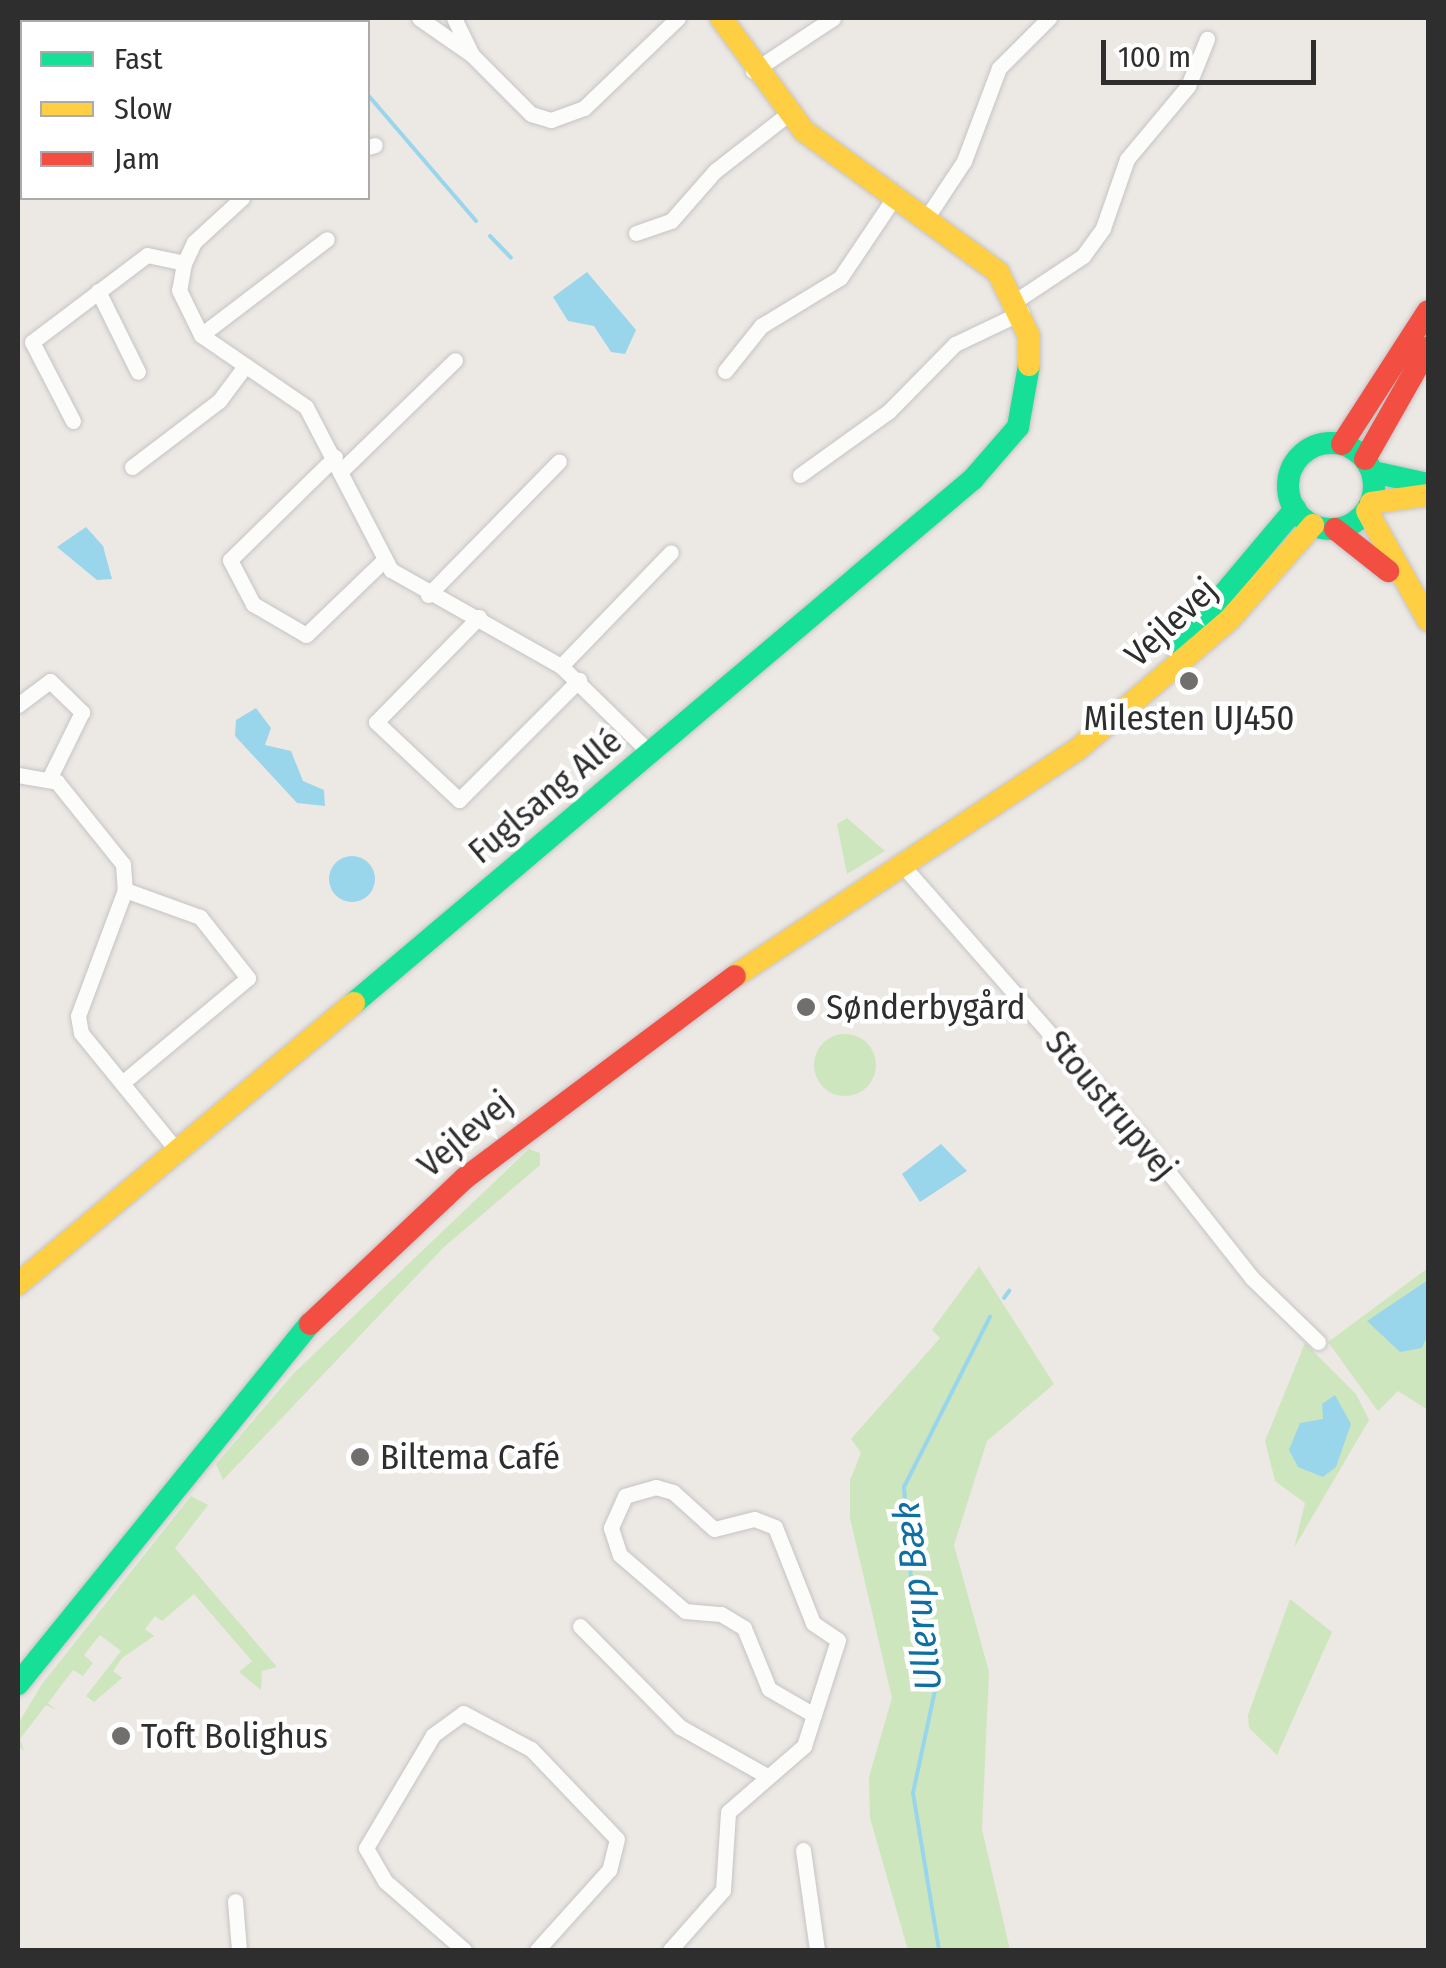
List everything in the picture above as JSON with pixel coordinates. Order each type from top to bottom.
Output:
[{"type":"street","points":[[420,18],[472,55],[530,114],[559,119],[584,108],[668,19]]},
{"type":"street","points":[[454,18],[472,55]]},
{"type":"street","points":[[721,18],[753,71],[788,114],[998,272],[1020,306]]},
{"type":"street","points":[[753,71],[833,18]]},
{"type":"street","points":[[927,217],[964,161],[999,68],[1049,18]]},
{"type":"street","points":[[800,475],[889,411],[956,344],[1020,306],[1083,256],[1102,228],[1127,160],[1180,98],[1206,39]]},
{"type":"street","points":[[636,233],[671,221],[714,171],[788,114]]},
{"type":"street","points":[[725,371],[762,326],[840,278],[894,196]]},
{"type":"street","points":[[240,200],[194,242],[184,263],[180,290],[201,335],[306,407],[383,560],[428,595],[479,617],[562,666],[650,754]]},
{"type":"street","points":[[201,335],[326,239]]},
{"type":"street","points":[[73,421],[32,342],[146,255],[184,263]]},
{"type":"street","points":[[98,291],[138,372]]},
{"type":"street","name":"Fuglsang Allé","points":[[18,1284],[179,1153],[1001,452],[1028,396],[1020,306]]},
{"type":"street","points":[[1342,444],[1428,311]]},
{"type":"street","points":[[1428,348],[1369,466],[1369,506],[1405,588],[1428,620]]},
{"type":"street","points":[[383,560],[306,635],[253,604],[230,560],[455,360]]},
{"type":"street","points":[[132,467],[218,401],[245,366]]},
{"type":"street","points":[[1405,588],[1294,509],[1288,484],[1296,460],[1317,445],[1342,444],[1369,466],[1428,484]]},
{"type":"street","points":[[428,595],[558,461]]},
{"type":"street","points":[[1324,527],[1369,506],[1428,495]]},
{"type":"street","name":"Vejlevej","points":[[1063,755],[1182,644],[1294,509]]},
{"type":"street","name":"Vejlevej","points":[[18,1684],[267,1373],[365,1269],[597,1071],[904,867],[1170,674],[1324,527]]},
{"type":"street","points":[[562,666],[671,552]]},
{"type":"street","points":[[479,617],[376,722],[459,800],[579,680]]},
{"type":"street","points":[[18,705],[50,681],[82,712],[50,777]]},
{"type":"street","points":[[18,775],[50,777],[122,864],[124,890],[78,1016],[81,1033],[179,1153]]},
{"type":"street","name":"Stoustrupvej","points":[[904,867],[1139,1135],[1252,1278],[1318,1342]]},
{"type":"street","points":[[122,1083],[248,978],[200,917],[124,890]]},
{"type":"street","points":[[680,1948],[723,1890],[728,1812],[804,1746],[814,1715],[838,1640],[812,1623],[774,1527],[754,1519],[714,1528],[674,1492],[656,1487],[625,1496],[611,1528],[620,1555],[686,1611],[720,1614],[744,1628],[769,1689],[814,1715]]},
{"type":"street","points":[[580,1626],[680,1727],[767,1776]]},
{"type":"street","points":[[464,1950],[385,1881],[366,1848],[433,1735],[463,1713],[531,1749],[616,1839],[609,1870],[537,1950]]},
{"type":"street","points":[[803,1850],[818,1932],[817,1950]]},
{"type":"street","points":[[234,1902],[239,1950]]},
{"type":"street","points":[[808,1950],[818,1932]]},
{"type":"green space","points":[[847,818],[885,851],[847,874],[837,824]]},
{"type":"green space","points":[[845,1034],[867,1043],[876,1065],[867,1087],[845,1096],[823,1087],[814,1065],[823,1043]]},
{"type":"green space","points":[[529,1149],[540,1153],[540,1165],[444,1247],[223,1480],[216,1464],[293,1374]]},
{"type":"green space","points":[[979,1266],[1054,1384],[987,1441],[954,1545],[989,1672],[982,1829],[1010,1950],[908,1950],[870,1818],[869,1777],[892,1698],[850,1518],[850,1480],[861,1453],[851,1439],[940,1338],[932,1330]]},
{"type":"green space","points":[[1428,1268],[1428,1410],[1398,1391],[1378,1411],[1328,1342]]},
{"type":"green space","points":[[1305,1343],[1356,1394],[1369,1420],[1294,1548],[1305,1503],[1275,1481],[1265,1441]]},
{"type":"green space","points":[[191,1496],[208,1505],[175,1548],[277,1667],[262,1671],[261,1690],[239,1672],[252,1661],[194,1594],[162,1621],[155,1616],[145,1629],[154,1636],[122,1658],[113,1671],[122,1678],[94,1702],[86,1696],[121,1651],[100,1635],[84,1655],[93,1663],[83,1676],[73,1670],[48,1703],[56,1710],[46,1705],[20,1739],[24,1751],[18,1746],[18,1724],[42,1684]]},
{"type":"green space","points":[[1290,1599],[1332,1632],[1277,1755],[1249,1728],[1248,1715]]},
{"type":"water","points":[[587,272],[636,330],[625,354],[611,352],[594,326],[568,321],[553,297]]},
{"type":"water","points":[[86,527],[103,546],[112,579],[97,580],[57,547]]},
{"type":"water","points":[[256,708],[271,728],[265,745],[291,751],[303,781],[324,790],[325,806],[297,803],[235,736],[236,720]]},
{"type":"water","points":[[352,856],[368,863],[375,879],[368,895],[352,902],[336,895],[329,879],[336,863]]},
{"type":"water","points":[[941,1144],[967,1171],[920,1202],[902,1174]]},
{"type":"water","points":[[1428,1280],[1428,1334],[1422,1348],[1400,1352],[1367,1321]]},
{"type":"water","points":[[1335,1395],[1351,1424],[1336,1467],[1323,1477],[1298,1467],[1289,1450],[1300,1423],[1323,1419],[1322,1404]]},
{"type":"waterway","points":[[370,97],[476,221]]},
{"type":"waterway","points":[[490,236],[511,258]]},
{"type":"waterway","name":"Ullerup Bæk","points":[[1004,1298],[1009,1291]]},
{"type":"waterway","name":"Ullerup Bæk","points":[[939,1950],[913,1793],[936,1686],[913,1605],[904,1487],[990,1317]]},
{"type":"traffic: fast","points":[[354,1003],[973,479],[1018,427],[1029,365]]},
{"type":"traffic: fast","points":[[1331,443],[1355,450],[1367,462],[1374,486],[1367,510],[1355,522],[1331,529],[1307,522],[1295,510],[1288,486],[1295,462],[1307,450],[1331,443]]},
{"type":"traffic: fast","points":[[1373,472],[1428,484]]},
{"type":"traffic: fast","points":[[1178,648],[1295,509]]},
{"type":"traffic: fast","points":[[18,1684],[310,1324]]},
{"type":"traffic: slow","points":[[721,18],[804,131],[998,272],[1029,336],[1029,365]]},
{"type":"traffic: slow","points":[[1371,503],[1428,495]]},
{"type":"traffic: slow","points":[[1367,511],[1428,620]]},
{"type":"traffic: slow","points":[[735,976],[1078,749],[1229,620],[1313,525]]},
{"type":"traffic: slow","points":[[18,1284],[354,1003]]},
{"type":"traffic: jam","points":[[1342,444],[1428,311]]},
{"type":"traffic: jam","points":[[1365,459],[1428,348]]},
{"type":"traffic: jam","points":[[1335,529],[1388,571]]},
{"type":"traffic: jam","points":[[310,1324],[465,1178],[735,976]]},
{"type":"place","name":"Milesten UJ450","points":[[1189,681]]},
{"type":"place","name":"Sønderbygård","points":[[806,1007]]},
{"type":"place","name":"Biltema Café","points":[[360,1457]]},
{"type":"place","name":"Toft Bolighus","points":[[121,1736]]}]
